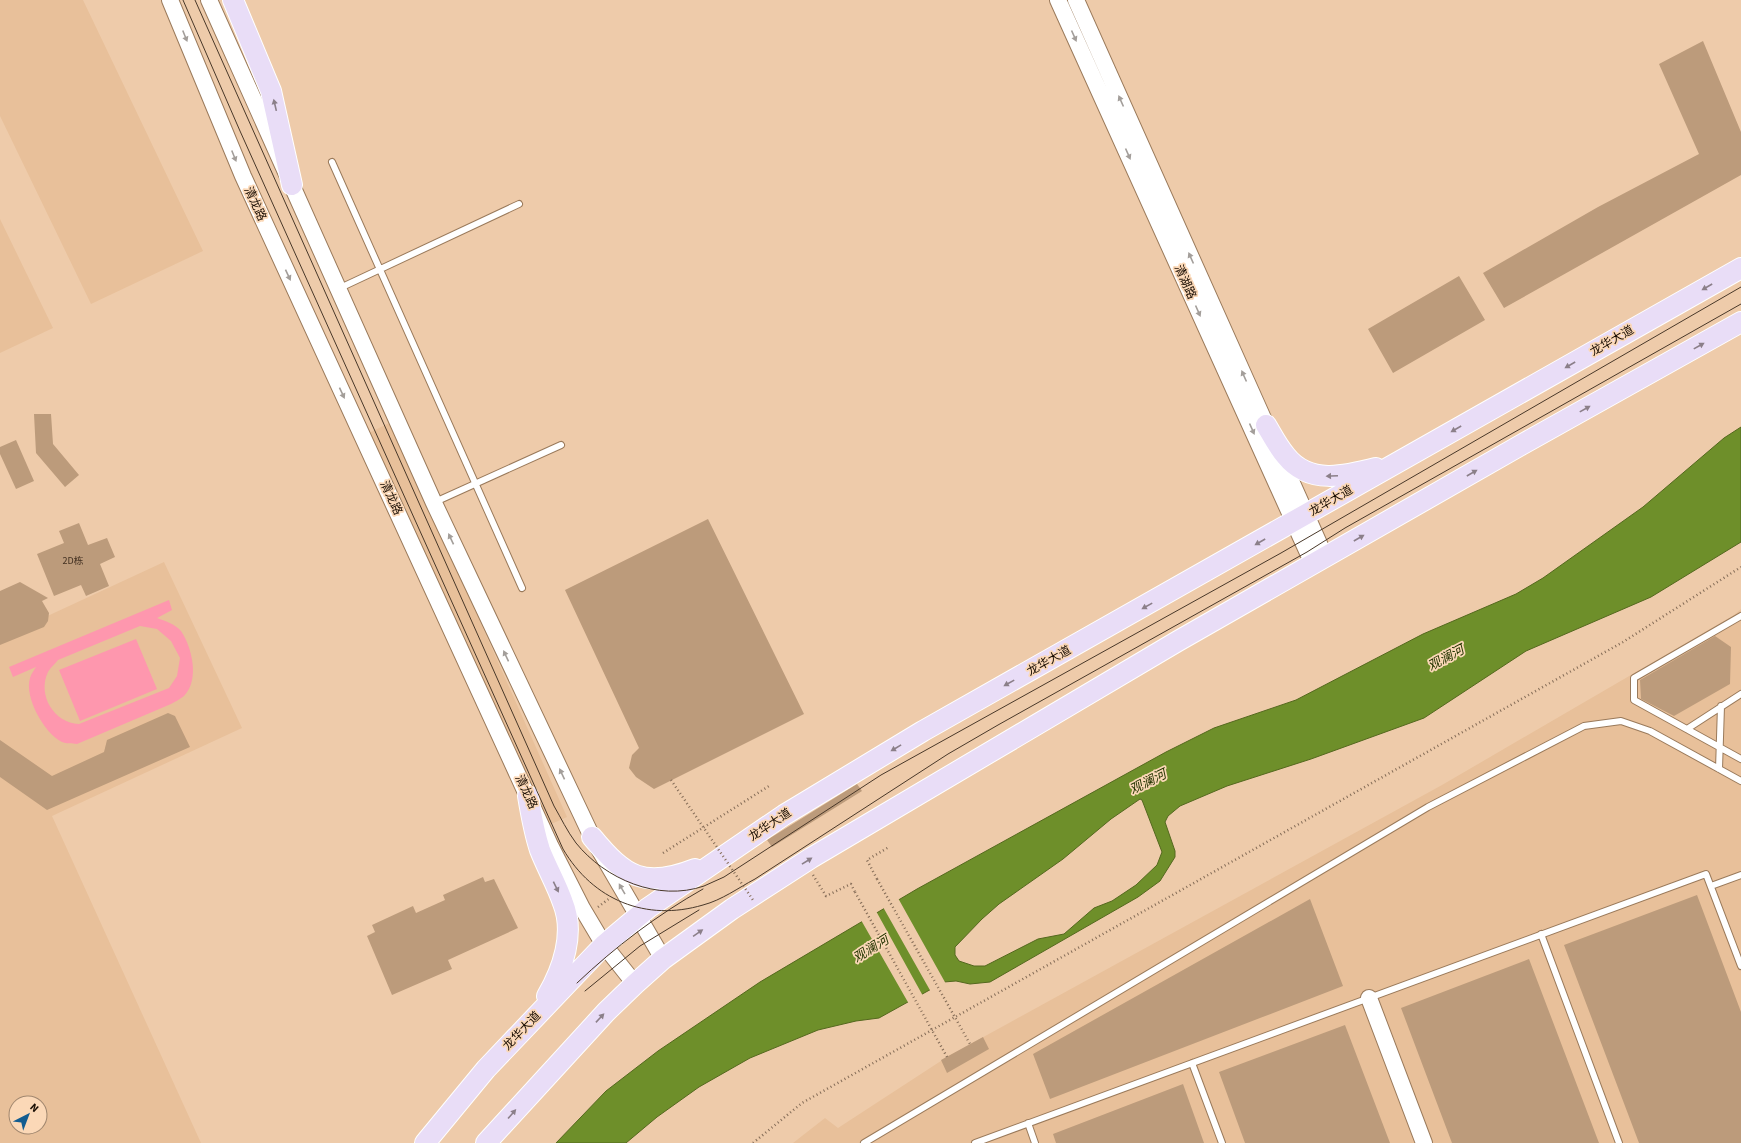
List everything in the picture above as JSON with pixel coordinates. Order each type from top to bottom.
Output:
[{"type":"main road","points":[[233,0],[271,91],[292,185]]},
{"type":"main road","name":"龙华大道","points":[[425,1143],[486,1069],[604,945],[637,916],[784,815],[923,731],[1300,519],[1741,268]]},
{"type":"main road","points":[[486,1143],[601,1018],[635,984],[663,959],[732,909],[811,858],[1178,641],[1521,445],[1741,322]]},
{"type":"main road","points":[[1266,425],[1282,451],[1291,461],[1308,473],[1320,476],[1336,477],[1397,463]]},
{"type":"main road","points":[[528,796],[535,834],[551,876],[564,904],[567,928],[566,945],[561,969],[534,1019]]},
{"type":"main road","points":[[592,837],[618,866],[625,871],[644,879],[684,873],[721,858]]},
{"type":"street","name":"清龙路","points":[[170,0],[243,176],[528,796],[582,908],[604,945],[635,984]]},
{"type":"street","points":[[209,0],[434,503],[592,837],[663,959]]},
{"type":"street","name":"清湖路","points":[[1058,0],[1319,561]]},
{"type":"street","name":"清湖路","points":[[1076,0],[1266,425],[1300,519]]},
{"type":"street","points":[[1369,998],[1424,1143]]},
{"type":"lane","points":[[332,162],[522,588]]},
{"type":"lane","points":[[338,289],[520,204]]},
{"type":"lane","points":[[434,503],[561,445]]},
{"type":"lane","points":[[1741,616],[1634,678],[1634,700],[1741,759]]},
{"type":"lane","points":[[1687,729],[1741,694]]},
{"type":"lane","points":[[1719,769],[1721,706]]},
{"type":"lane","points":[[864,1143],[1428,807],[1584,726],[1621,721],[1650,731],[1741,781]]},
{"type":"lane","points":[[975,1143],[1706,874],[1741,966]]},
{"type":"lane","points":[[1711,886],[1741,874]]},
{"type":"lane","points":[[1541,934],[1619,1143]]},
{"type":"lane","points":[[1192,1063],[1222,1143]]},
{"type":"lane","points":[[1028,1123],[1035,1143]]},
{"type":"path","points":[[753,1143],[802,1103],[1623,642],[1741,567]]},
{"type":"path","points":[[671,780],[753,900]]},
{"type":"path","points":[[663,852],[769,786]]},
{"type":"path","points":[[889,847],[868,860],[877,879],[970,1044]]},
{"type":"path","points":[[813,875],[826,896],[851,884],[947,1057]]},
{"type":"shaded area","points":[[0,0],[83,0],[203,251],[91,304],[0,116]]},
{"type":"shaded area","points":[[0,219],[53,328],[0,353]]},
{"type":"shaded area","points":[[391,422],[567,817],[549,825],[369,433]]},
{"type":"shaded area","points":[[164,562],[242,728],[52,816],[201,1143],[0,1143],[0,638]]},
{"type":"shaded area","points":[[169,600],[172,610],[157,618],[173,625],[181,631],[191,654],[193,673],[189,689],[184,696],[178,700],[77,744],[64,743],[55,737],[42,723],[37,714],[30,695],[29,686],[30,677],[36,667],[13,677],[9,667]],"holes":[[[140,626],[157,629],[171,641],[180,658],[177,676],[169,688],[79,724],[62,719],[55,713],[46,698],[45,681],[48,672],[58,660]]]},
{"type":"shaded area","points":[[1741,609],[1741,1143],[793,1143],[825,1118],[838,1128],[947,1057],[1442,785],[1734,615]]},
{"type":"shaded area","points":[[136,639],[157,689],[80,721],[59,670]]},
{"type":"water","name":"观澜河","points":[[1741,427],[1741,542],[1651,597],[1526,651],[1424,718],[1311,759],[1227,786],[1180,806],[1168,816],[1165,822],[1175,851],[1175,857],[1160,881],[1138,897],[990,982],[970,984],[956,981],[944,982],[879,1018],[856,1021],[818,1030],[750,1058],[699,1087],[657,1117],[626,1143],[556,1143],[606,1091],[658,1051],[760,982],[917,889],[1166,752],[1214,728],[1296,700],[1423,634],[1516,594],[1543,578],[1643,507],[1724,438]],"holes":[[[1140,799],[1142,800],[1162,852],[1157,865],[1136,885],[1112,901],[1094,908],[1064,934],[1038,939],[985,966],[974,966],[959,961],[955,955],[955,947],[999,904],[1063,859],[1111,819]]]},
{"type":"pier","points":[[898,898],[946,984],[931,992],[883,907]]},
{"type":"pier","points":[[876,911],[923,996],[909,1004],[861,920]]},
{"type":"building","points":[[1703,41],[1741,132],[1741,175],[1504,308],[1483,273],[1598,207],[1699,154],[1659,64]]},
{"type":"building","points":[[1459,276],[1485,320],[1393,373],[1368,329]]},
{"type":"building","points":[[34,414],[51,414],[53,444],[79,475],[65,487],[36,453]]},
{"type":"building","points":[[16,440],[34,481],[16,489],[0,454],[0,447]]},
{"type":"building","points":[[708,519],[804,714],[654,789],[636,777],[629,768],[632,755],[639,748],[565,590]]},
{"type":"building","points":[[79,523],[88,545],[107,538],[115,557],[100,564],[109,586],[86,596],[81,585],[54,596],[37,554],[64,543],[59,531]]},
{"type":"building","points":[[20,582],[48,598],[42,601],[49,613],[48,621],[44,627],[0,645],[0,591]]},
{"type":"building","points":[[1715,636],[1731,647],[1730,684],[1674,716],[1641,699],[1640,680]]},
{"type":"building","points":[[168,713],[175,716],[190,747],[47,810],[0,777],[0,740],[52,776],[104,752],[107,740]]},
{"type":"building","points":[[857,784],[862,791],[772,847],[767,840]]},
{"type":"building","points":[[483,877],[485,882],[494,879],[518,928],[448,960],[452,969],[392,995],[367,936],[375,932],[372,925],[413,906],[416,913],[445,900],[443,895]]},
{"type":"building","points":[[1697,895],[1741,1012],[1741,1143],[1639,1143],[1564,945]]},
{"type":"building","points":[[1310,899],[1343,986],[1050,1099],[1033,1054]]},
{"type":"building","points":[[1529,959],[1599,1143],[1452,1143],[1401,1008]]},
{"type":"building","points":[[1345,1025],[1390,1143],[1245,1143],[1219,1072]]},
{"type":"building","points":[[983,1037],[989,1049],[947,1073],[941,1060]]},
{"type":"building","points":[[1183,1084],[1204,1143],[1056,1143],[1053,1134]]},
{"type":"tram line","points":[[183,0],[240,131],[563,849],[575,867],[605,894],[642,908],[661,911],[682,910],[710,903],[730,894],[948,754],[1307,552],[1345,528],[1741,304]]},
{"type":"tram line","points":[[195,0],[554,806],[576,843],[588,856],[617,877],[651,889],[669,891],[686,890],[704,886],[724,877],[881,775],[1281,553],[1741,287]]},
{"type":"tram line","points":[[577,983],[637,932],[703,889]]},
{"type":"tram line","points":[[585,991],[640,946],[699,910]]}]
